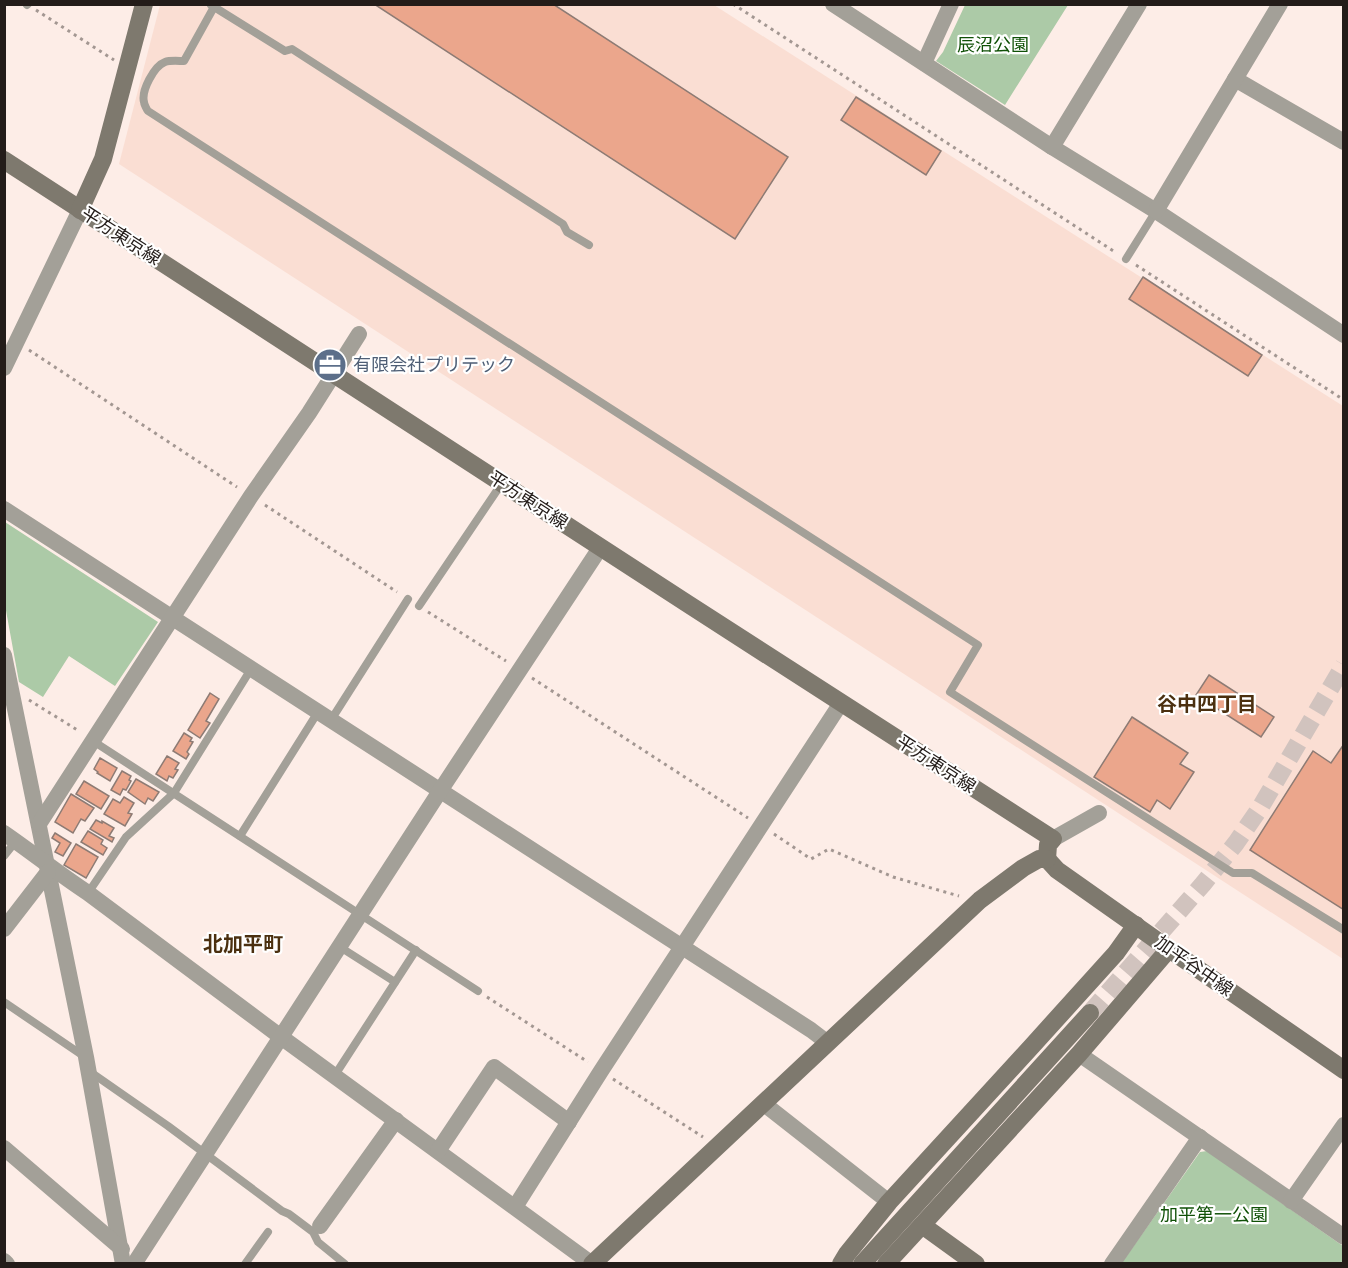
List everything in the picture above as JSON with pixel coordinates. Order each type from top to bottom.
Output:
[{"type":"street","points":[[4,369],[103,159],[144,4]]},
{"type":"street","points":[[833,4],[1052,147],[1156,211],[1344,335]]},
{"type":"street","points":[[924,63],[951,4]]},
{"type":"street","points":[[1052,147],[1139,4]]},
{"type":"street","points":[[1156,211],[1280,4]]},
{"type":"street","points":[[1235,79],[1343,142]]},
{"type":"street","name":"平方東京線","points":[[4,160],[600,548],[1053,839]]},
{"type":"street","points":[[39,824],[358,334]]},
{"type":"street","points":[[4,509],[828,1043]]},
{"type":"street","points":[[129,1259],[206,1154],[440,790],[600,548]]},
{"type":"street","points":[[4,655],[129,1259]]},
{"type":"street","points":[[515,1207],[841,703]]},
{"type":"street","points":[[10,837],[39,857],[47,868],[88,893],[281,1037],[592,1263],[980,900],[1023,868],[1039,859],[1047,859],[1048,845],[1053,839],[1099,813]]},
{"type":"street","name":"加平谷中線","points":[[1047,859],[1057,870],[1344,1070]]},
{"type":"street","points":[[4,929],[47,868]]},
{"type":"street","points":[[841,1263],[889,1202],[1116,953],[1136,925]]},
{"type":"street","points":[[886,1263],[1078,1054],[1169,949]]},
{"type":"street","points":[[862,1263],[1090,1013]]},
{"type":"street","points":[[1078,1054],[1344,1237]]},
{"type":"street","points":[[438,1151],[494,1067],[569,1122]]},
{"type":"street","points":[[763,1103],[889,1202]]},
{"type":"street","points":[[316,1229],[396,1120]]},
{"type":"street","points":[[1291,1201],[1344,1125]]},
{"type":"street","points":[[1112,1263],[1200,1137]]},
{"type":"street","points":[[4,1148],[129,1259]]},
{"type":"street","points":[[922,1225],[976,1263]]},
{"type":"lane","points":[[589,245],[567,232],[563,224],[292,49],[285,51],[212,6],[184,62],[164,62],[155,70],[143,94],[148,111],[978,645],[950,692],[1233,873],[1252,873],[1344,930]]},
{"type":"lane","points":[[1126,259],[1156,211]]},
{"type":"lane","points":[[419,606],[502,483]]},
{"type":"lane","points":[[240,836],[408,599]]},
{"type":"lane","points":[[88,893],[126,837],[174,794],[251,669]]},
{"type":"lane","points":[[93,741],[478,991]]},
{"type":"lane","points":[[4,856],[10,837]]},
{"type":"lane","points":[[340,947],[395,982]]},
{"type":"lane","points":[[334,1075],[416,950]]},
{"type":"lane","points":[[4,1002],[282,1211],[316,1229],[318,1242],[345,1263]]},
{"type":"lane","points":[[245,1263],[268,1232]]},
{"type":"path","points":[[733,4],[1344,400]]},
{"type":"path","points":[[27,5],[127,69]]},
{"type":"path","points":[[18,342],[408,599]]},
{"type":"path","points":[[419,606],[811,859],[829,849],[893,877],[966,898]]},
{"type":"path","points":[[11,686],[21,695],[93,741]]},
{"type":"shaded area","points":[[160,5],[714,5],[1343,406],[1343,959],[119,164]]},
{"type":"green space","name":"辰沼公園","points":[[965,5],[1068,5],[1005,105],[936,61],[943,52]]},
{"type":"green space","points":[[5,522],[158,622],[115,686],[69,656],[43,697],[19,682],[5,605]]},
{"type":"green space","name":"加平第一公園","points":[[1207,1151],[1343,1246],[1343,1263],[1121,1264],[1200,1152]]},
{"type":"building","points":[[374,4],[553,4],[788,157],[735,239]]},
{"type":"building","points":[[856,97],[941,151],[926,175],[841,120]]},
{"type":"building","points":[[1143,277],[1262,355],[1248,376],[1129,299]]},
{"type":"building","points":[[1209,675],[1274,717],[1261,737],[1196,695]]},
{"type":"building","points":[[210,693],[219,699],[206,721],[210,723],[200,738],[188,730]]},
{"type":"building","points":[[1132,717],[1188,753],[1180,764],[1194,772],[1170,809],[1157,800],[1150,812],[1094,777]]},
{"type":"building","points":[[184,733],[192,738],[190,741],[193,742],[186,759],[173,751]]},
{"type":"building","points":[[1344,744],[1344,910],[1250,850],[1313,751],[1331,763]]},
{"type":"building","points":[[167,756],[179,763],[173,778],[169,776],[167,781],[156,774]]},
{"type":"building","points":[[100,758],[117,768],[110,781],[94,769]]},
{"type":"building","points":[[122,771],[131,776],[129,780],[131,781],[120,795],[111,790]]},
{"type":"building","points":[[136,779],[159,792],[153,801],[148,798],[145,804],[128,792]]},
{"type":"building","points":[[84,781],[109,796],[101,809],[76,794]]},
{"type":"building","points":[[71,794],[94,808],[85,821],[81,819],[73,833],[55,822]]},
{"type":"building","points":[[124,797],[134,803],[128,813],[132,814],[125,826],[104,814],[113,799],[120,803]]},
{"type":"building","points":[[96,820],[114,828],[109,836],[114,838],[112,842],[90,829]]},
{"type":"building","points":[[88,831],[103,840],[101,844],[107,848],[103,855],[81,842]]},
{"type":"building","points":[[55,833],[71,843],[63,856],[55,852],[60,843],[52,838]]},
{"type":"building","points":[[76,844],[98,857],[86,878],[64,865]]},
{"type":"tunnel","points":[[1090,1013],[1236,843],[1260,808],[1344,665]]},
{"type":"place","name":"有限会社プリテック","points":[[330,365]]},
{"type":"district","name":"谷中四丁目","points":[[1207,704]]},
{"type":"district","name":"北加平町","points":[[243,944]]}]
